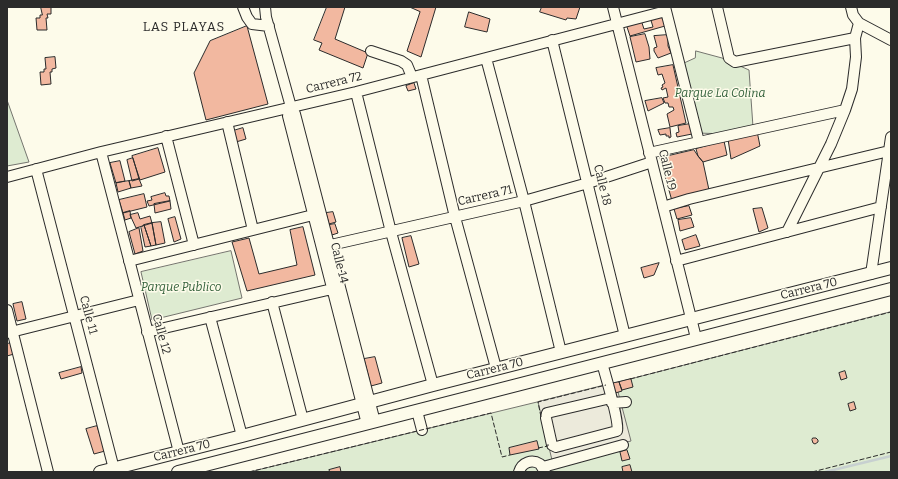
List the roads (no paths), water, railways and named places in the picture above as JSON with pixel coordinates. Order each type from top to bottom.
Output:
[{"type":"main road","name":"Carrera 70","points":[[100,472],[303,420],[496,368],[891,268]]},
{"type":"main road","name":"Carrera 70","points":[[178,472],[891,289]]},
{"type":"street","points":[[243,7],[252,24],[269,26]]},
{"type":"street","name":"Calle 14","points":[[265,7],[290,107],[295,114],[325,247],[365,403]]},
{"type":"street","name":"Calle 19","points":[[613,7],[696,338]]},
{"type":"street","points":[[717,7],[729,58],[735,62],[855,38]]},
{"type":"street","points":[[851,7],[853,15],[859,23],[891,40]]},
{"type":"street","points":[[666,9],[699,142]]},
{"type":"street","name":"Carrera 72","points":[[7,177],[166,136],[356,92],[666,9]]},
{"type":"street","points":[[787,232],[830,144],[852,90],[856,57],[855,38],[859,23]]},
{"type":"street","name":"Calle 18","points":[[552,40],[625,336]]},
{"type":"street","points":[[371,51],[401,61],[407,65],[416,76],[496,368]]},
{"type":"street","points":[[486,58],[524,201],[561,352]]},
{"type":"street","points":[[356,92],[433,385]]},
{"type":"street","name":"Calle 14","points":[[290,107],[288,116],[313,215],[325,247],[332,289],[371,423]]},
{"type":"street","name":"Carrera 71","points":[[325,247],[524,201],[588,183],[650,157],[699,142],[845,110]]},
{"type":"street","points":[[227,122],[253,230]]},
{"type":"street","points":[[166,136],[194,245]]},
{"type":"street","points":[[870,274],[891,137]]},
{"type":"street","name":"Calle 12","points":[[101,152],[179,452]]},
{"type":"street","points":[[663,207],[889,152]]},
{"type":"street","name":"Calle 11","points":[[36,169],[114,469]]},
{"type":"street","points":[[676,261],[881,207]]},
{"type":"street","points":[[129,261],[313,215]]},
{"type":"street","points":[[147,332],[332,289]]},
{"type":"street","points":[[10,332],[139,300]]},
{"type":"street","points":[[272,302],[303,420]]},
{"type":"street","points":[[7,310],[10,332],[48,472]]},
{"type":"street","points":[[210,317],[242,436]]},
{"type":"street","points":[[553,446],[556,447],[617,431],[618,426],[602,363]]},
{"type":"street","points":[[556,463],[546,418],[547,414],[611,400],[626,402]]},
{"type":"street","points":[[417,411],[422,430]]},
{"type":"street","points":[[518,472],[524,464],[531,461],[538,462],[544,469],[556,463],[623,445]]},
{"type":"waterway","points":[[825,472],[891,456]]},
{"type":"district","name":"LAS PLAYAS","points":[[184,27]]},
{"type":"park label","name":"Parque La Colina","points":[[720,94]]},
{"type":"park label","name":"Parque Publico","points":[[181,288]]}]
